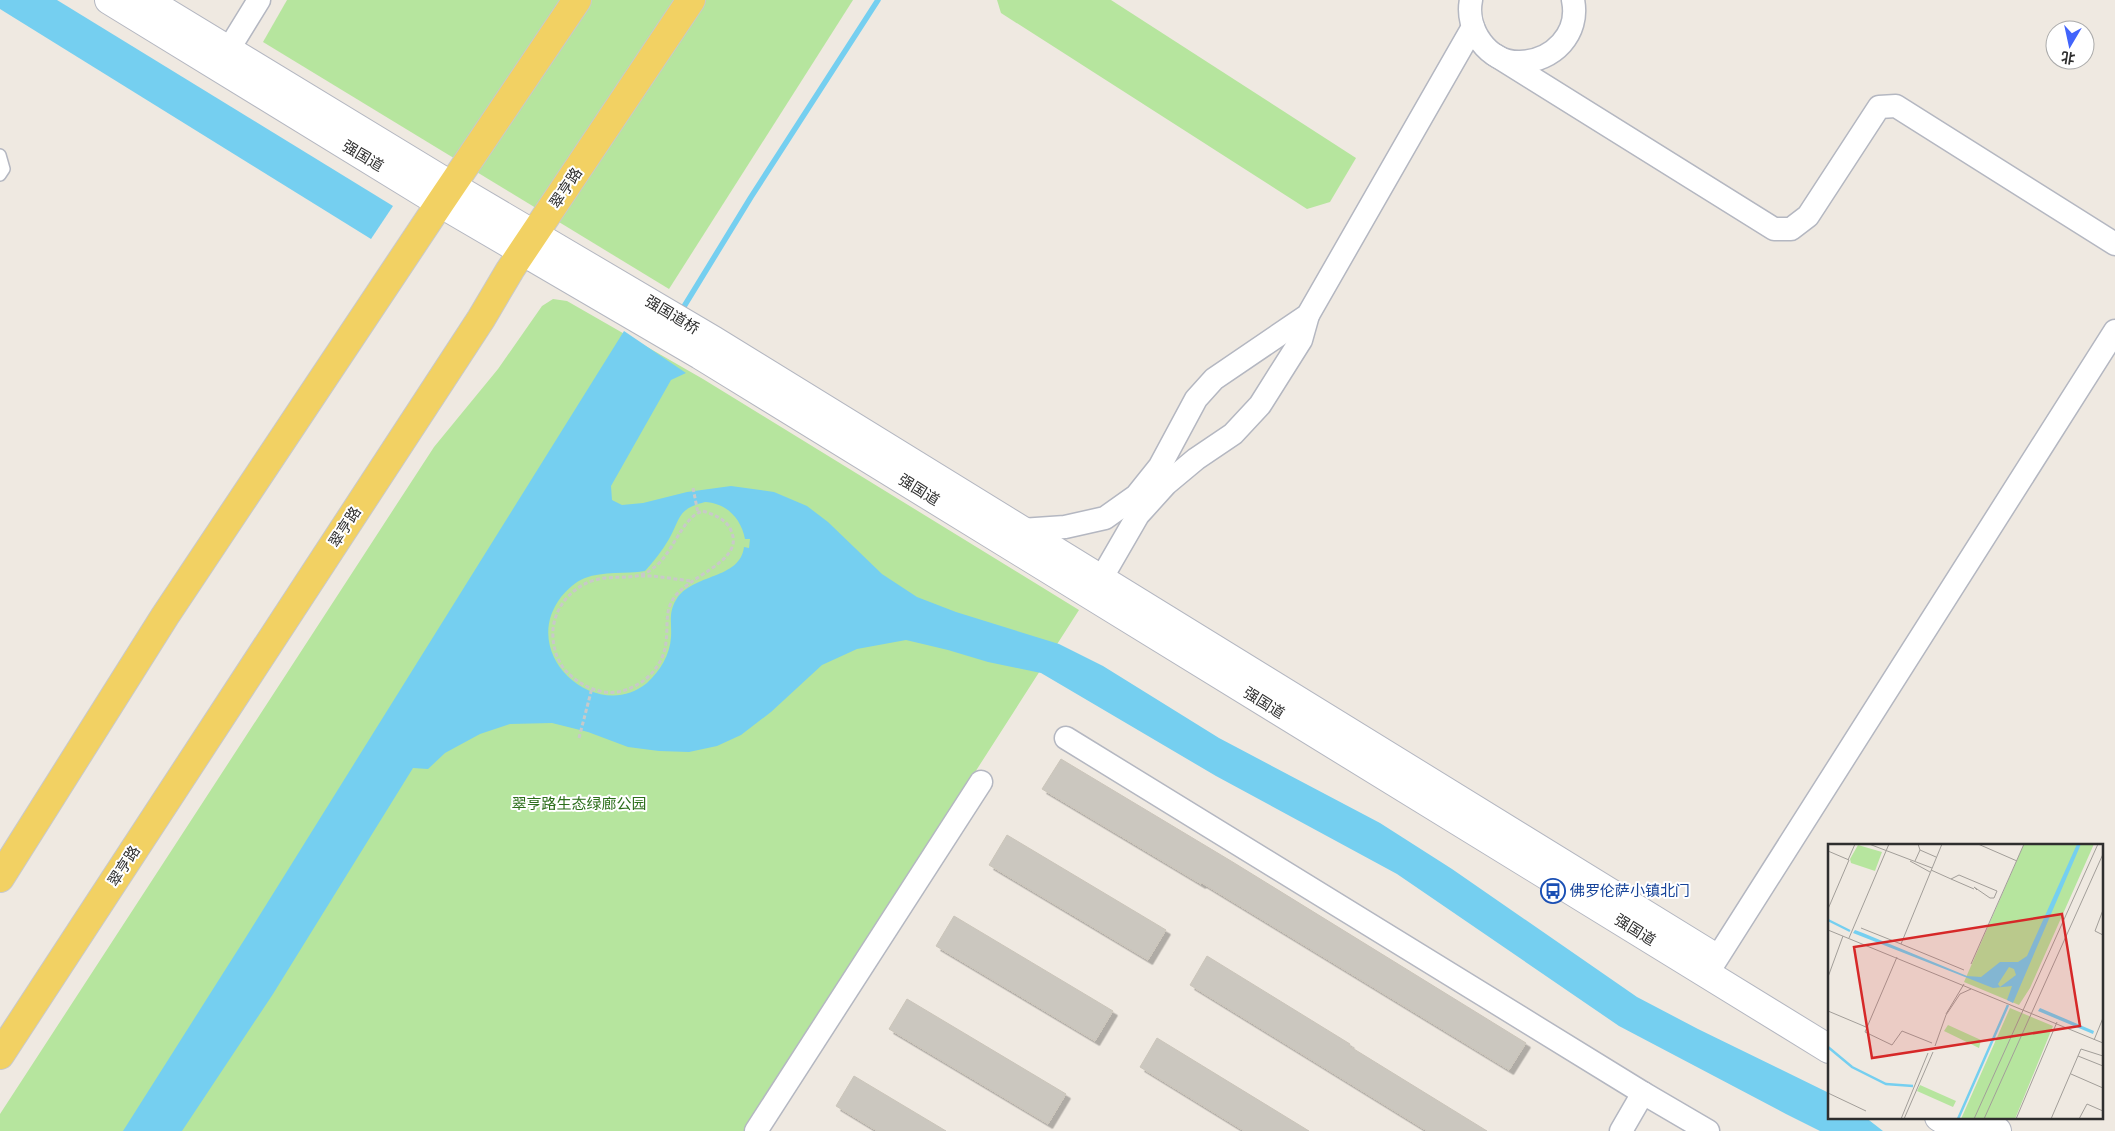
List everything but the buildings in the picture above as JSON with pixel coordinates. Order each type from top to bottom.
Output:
[{"type":"main road","name":"强国道","points":[[109,0],[223,59]]},
{"type":"main road","name":"强国道","points":[[146,0],[223,59],[441,202],[522,252],[626,299]]},
{"type":"main road","points":[[0,878],[165,616],[577,0]]},
{"type":"main road","name":"翠亨路","points":[[0,1055],[481,319],[522,252],[691,0]]},
{"type":"main road","name":"强国道桥","points":[[626,299],[707,347]]},
{"type":"main road","name":"强国道","points":[[707,347],[1021,530],[1095,587]]},
{"type":"main road","name":"强国道","points":[[707,347],[1712,966],[1828,1048]]},
{"type":"main road","name":"强国道","points":[[1712,966],[1828,1026]]},
{"type":"main road","points":[[1941,1118],[1962,1131]]},
{"type":"main road","points":[[1977,1118],[1997,1131]]},
{"type":"street","points":[[223,59],[259,0]]},
{"type":"street","points":[[1471,0],[1470,15],[1473,27],[1482,44],[1495,55],[1774,229],[1791,229],[1808,216],[1879,107],[1896,106],[2115,244]]},
{"type":"street","points":[[1495,55],[1521,62],[1545,57],[1557,49],[1570,30],[1574,18],[1573,0]]},
{"type":"street","points":[[1095,587],[1138,516],[1166,484],[1196,459],[1233,434],[1260,405],[1301,340],[1308,315],[1473,27]]},
{"type":"street","points":[[1021,530],[1065,527],[1105,518],[1136,496],[1160,466],[1196,399],[1214,379],[1308,315]]},
{"type":"street","points":[[1712,966],[2115,331]]},
{"type":"street","points":[[1066,738],[1643,1093],[1708,1131]]},
{"type":"street","points":[[756,1131],[981,782]]},
{"type":"street","points":[[1621,1131],[1643,1093]]},
{"type":"lane","points":[[0,155],[4,169],[0,175]]},
{"type":"path","points":[[692,488],[698,513]]},
{"type":"path","points":[[638,577],[650,571],[664,560],[684,526],[698,513],[703,511],[726,522],[732,533],[734,546],[726,558],[691,581],[675,596],[668,608],[664,654],[658,666],[647,678],[617,692],[592,688],[569,674],[558,657],[553,640],[556,613],[566,597],[584,584],[605,578],[638,577],[653,576],[691,581]]},
{"type":"path","points":[[579,735],[592,688]]},
{"type":"green space","points":[[287,0],[853,0],[669,289],[263,42]]},
{"type":"green space","points":[[997,0],[1111,0],[1356,158],[1330,202],[1307,209],[1001,13]]},
{"type":"green space","name":"翠亨路生态绿廊公园","points":[[553,299],[567,301],[703,379],[1079,610],[745,1131],[0,1131],[0,1114],[434,447],[498,369],[542,306]]},
{"type":"water","points":[[0,0],[57,0],[393,206],[371,239],[0,9]]},
{"type":"water","points":[[624,331],[686,373],[671,380],[611,486],[612,500],[622,505],[643,503],[687,492],[731,486],[774,492],[807,506],[828,522],[882,574],[917,597],[956,612],[1059,644],[1103,666],[1219,738],[1380,823],[1452,869],[1637,997],[1828,1093],[1828,1118],[1866,1118],[1883,1131],[1820,1131],[1619,1026],[1397,874],[1216,776],[1041,673],[988,662],[906,640],[857,649],[822,665],[771,712],[741,735],[717,746],[689,752],[659,751],[628,747],[588,732],[552,723],[510,724],[480,734],[445,753],[428,769],[413,768],[273,994],[182,1131],[123,1131]],"holes":[[[705,502],[720,505],[736,518],[745,539],[750,539],[749,548],[744,547],[741,558],[734,565],[683,591],[676,600],[671,614],[669,650],[664,662],[656,673],[647,683],[627,693],[606,695],[586,689],[569,677],[556,661],[549,641],[550,619],[561,597],[578,581],[585,578],[645,571],[664,548],[684,511]]]},
{"type":"waterway","points":[[680,313],[751,197],[878,0]]},
{"type":"place","name":"佛罗伦萨小镇北门","points":[[1553,891]]}]
